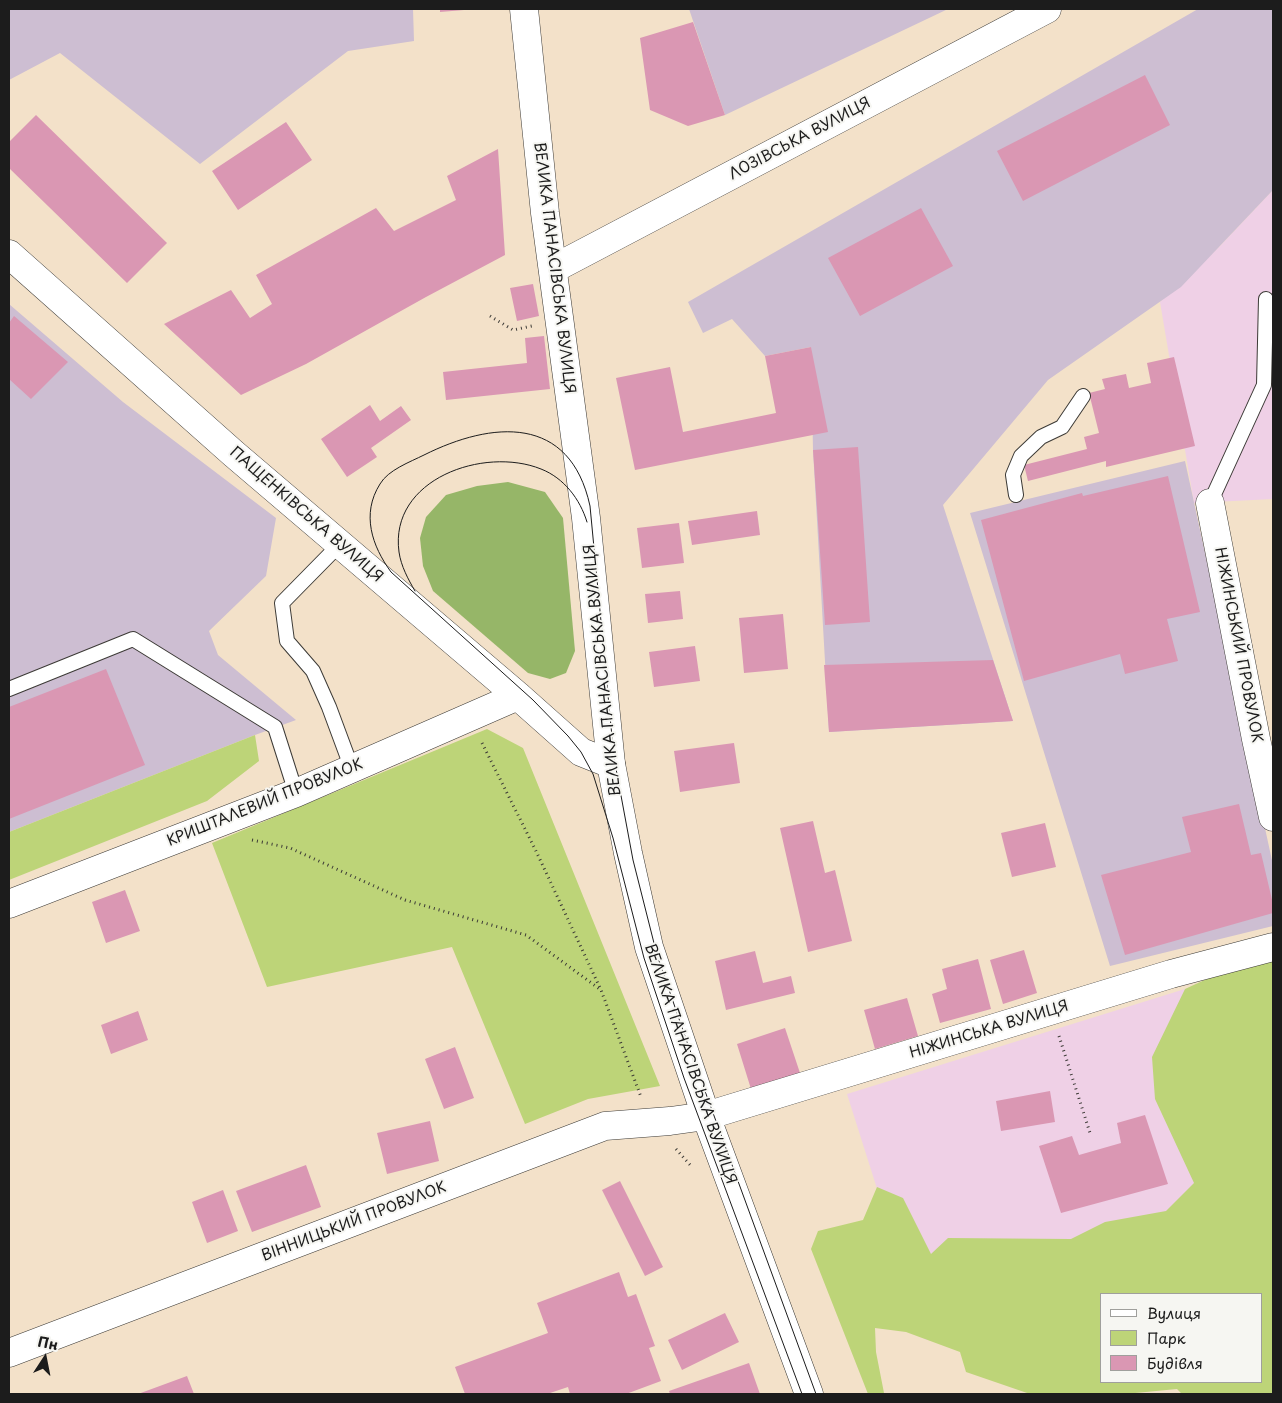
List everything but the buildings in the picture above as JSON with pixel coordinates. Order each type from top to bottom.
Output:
[{"type":"street","name":"ВЕЛИКА ПАНАСІВСЬКА ВУЛИЦЯ","points":[[524,9],[545,213],[586,518],[611,764],[649,947],[706,1116],[809,1394]]},
{"type":"street","name":"ЛОЗІВСЬКА ВУЛИЦЯ","points":[[553,269],[1047,9]]},
{"type":"street","name":"ПАЩЕНКІВСЬКА ВУЛИЦЯ","points":[[9,254],[234,454],[581,752],[611,764]]},
{"type":"street","name":"НІЖИНСЬКИЙ ПРОВУЛОК","points":[[1210,503],[1264,737],[1273,817]]},
{"type":"street","name":"КРИШТАЛЕВИЙ ПРОВУЛОК","points":[[9,904],[296,793],[518,696]]},
{"type":"street","name":"НІЖИНСЬКА ВУЛИЦЯ","points":[[706,1116],[1171,974],[1273,946]]},
{"type":"street","name":"ВІННИЦЬКИЙ ПРОВУЛОК","points":[[9,1353],[605,1126],[652,1123],[706,1116]]},
{"type":"lane","points":[[1210,503],[1264,385],[1266,299]]},
{"type":"lane","points":[[1016,495],[1013,475],[1022,456],[1041,437],[1062,428],[1083,396]]},
{"type":"lane","points":[[340,544],[282,602],[287,641],[313,671],[329,707],[352,769]]},
{"type":"lane","points":[[9,689],[132,639],[276,727],[296,793]]},
{"type":"path","points":[[490,316],[513,330],[540,325]]},
{"type":"path","points":[[470,717],[536,851],[601,990],[652,1123],[692,1167]]},
{"type":"path","points":[[246,839],[290,848],[405,900],[526,935],[601,990]]},
{"type":"path","points":[[1051,1011],[1092,1136]]},
{"type":"shaded area","points":[[9,9],[413,9],[414,41],[348,51],[200,164],[60,53],[9,80]]},
{"type":"shaded area","points":[[689,9],[948,9],[725,115]]},
{"type":"shaded area","points":[[1198,9],[1273,9],[1273,190],[1181,287],[1048,380],[943,505],[1013,721],[829,732],[813,450],[811,347],[765,356],[732,319],[703,333],[688,302]]},
{"type":"shaded area","points":[[1273,190],[1273,499],[1194,503],[1160,302],[1220,246]]},
{"type":"shaded area","points":[[9,304],[123,402],[276,518],[266,576],[209,631],[218,655],[296,720],[9,832]]},
{"type":"shaded area","points":[[1185,461],[1273,865],[1273,926],[1110,966],[970,513]]},
{"type":"shaded area","points":[[1185,989],[1262,1234],[925,1340],[847,1094]]},
{"type":"green space","points":[[508,482],[545,492],[563,518],[575,651],[566,673],[550,679],[528,673],[433,591],[423,566],[420,538],[426,517],[446,495],[477,486]]},
{"type":"green space","points":[[487,729],[523,748],[660,1086],[588,1099],[525,1124],[452,947],[267,987],[212,843]]},
{"type":"green space","points":[[255,735],[259,761],[207,801],[9,880],[9,832]]},
{"type":"green space","points":[[1273,961],[1273,1394],[1182,1394],[1177,1389],[1125,1394],[1030,1394],[966,1372],[960,1352],[906,1332],[875,1328],[876,1352],[884,1393],[868,1394],[811,1249],[818,1231],[863,1220],[877,1187],[903,1198],[931,1254],[948,1238],[1071,1239],[1105,1222],[1166,1211],[1194,1183],[1155,1099],[1152,1057],[1185,989],[1224,971]]},
{"type":"tram line","points":[[802,1394],[684,1078],[644,958],[613,838],[593,774],[581,752],[533,700],[391,572],[374,541],[371,530],[371,507],[374,495],[380,484],[388,475],[400,467],[450,444],[476,436],[501,432],[525,433],[547,440],[565,454],[580,476],[590,506],[614,758],[633,860],[657,955],[816,1394]]},
{"type":"tram line","points":[[415,591],[400,557],[400,527],[409,505],[425,488],[445,474],[468,466],[493,462],[518,463],[541,469],[557,478],[570,490],[580,505],[587,522]]}]
